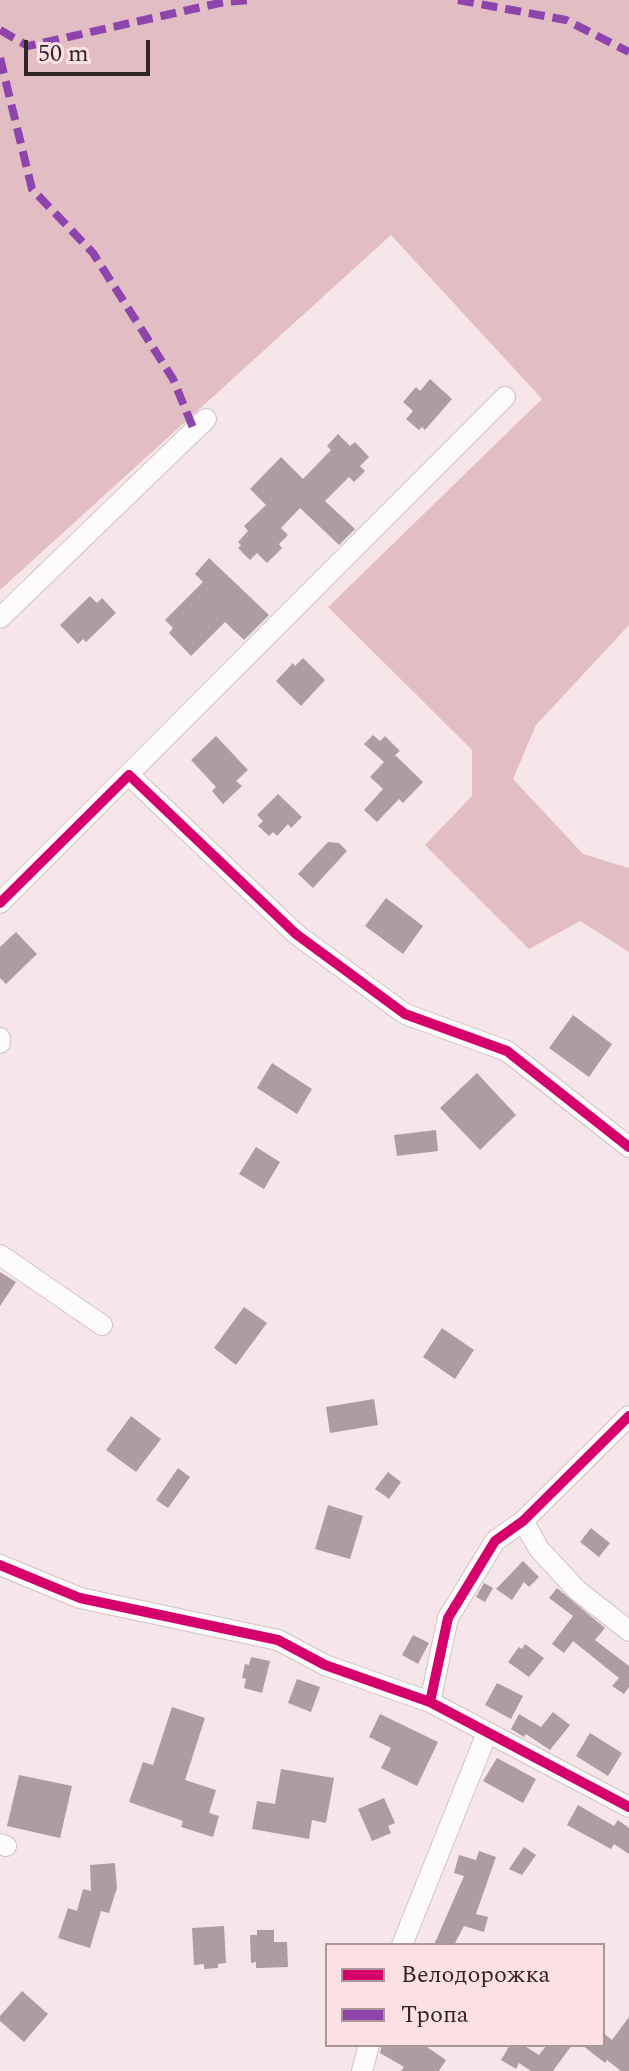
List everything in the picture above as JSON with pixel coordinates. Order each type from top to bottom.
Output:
[{"type":"street","points":[[0,903],[505,397]]},
{"type":"street","points":[[0,618],[206,419]]},
{"type":"street","points":[[129,775],[296,934],[405,1014],[507,1051],[629,1147]]},
{"type":"street","points":[[0,1255],[102,1325]]},
{"type":"street","points":[[430,1702],[448,1618],[495,1541],[523,1521],[629,1416]]},
{"type":"street","points":[[523,1521],[539,1549],[577,1590],[629,1631]]},
{"type":"street","points":[[0,1565],[80,1598],[278,1640],[325,1665],[430,1702],[629,1807]]},
{"type":"street","points":[[403,1943],[487,1733]]},
{"type":"street","points":[[362,2071],[368,2047]]},
{"type":"shaded area","points":[[0,0],[629,0],[629,625],[536,725],[513,779],[583,854],[629,868],[629,952],[580,921],[529,949],[425,845],[472,796],[472,750],[328,607],[542,399],[391,235],[0,590]]},
{"type":"building","points":[[430,379],[452,399],[425,430],[422,427],[419,430],[406,419],[413,411],[403,402],[416,387],[420,391]]},
{"type":"building","points":[[338,434],[350,446],[355,442],[369,457],[360,466],[365,471],[354,482],[349,477],[325,501],[355,529],[339,545],[300,508],[281,528],[288,535],[279,544],[282,548],[267,563],[257,553],[250,560],[238,548],[241,545],[238,542],[248,531],[244,526],[266,505],[250,489],[281,457],[303,479],[331,450],[327,446]]},
{"type":"building","points":[[209,558],[269,615],[244,640],[225,622],[191,656],[169,633],[173,628],[165,620],[203,582],[195,574]]},
{"type":"building","points":[[90,596],[97,603],[102,598],[116,613],[86,642],[83,639],[78,644],[60,625]]},
{"type":"building","points":[[303,658],[325,680],[301,706],[276,681],[293,663],[295,666]]},
{"type":"building","points":[[373,735],[380,741],[385,736],[400,751],[395,755],[423,782],[403,803],[399,799],[377,822],[364,810],[383,789],[370,777],[384,762],[364,744]]},
{"type":"building","points":[[216,736],[248,770],[236,781],[242,786],[223,804],[212,791],[216,787],[191,760]]},
{"type":"building","points":[[278,794],[302,817],[291,828],[288,824],[277,836],[273,832],[269,836],[258,826],[263,821],[257,815]]},
{"type":"building","points":[[328,842],[339,843],[347,851],[313,888],[298,874]]},
{"type":"building","points":[[386,898],[423,926],[403,954],[365,926]]},
{"type":"building","points":[[16,932],[37,954],[6,984],[0,978],[0,947]]},
{"type":"building","points":[[573,1015],[612,1044],[589,1077],[549,1048]]},
{"type":"building","points":[[272,1063],[312,1089],[297,1114],[257,1088]]},
{"type":"building","points":[[477,1073],[516,1115],[480,1150],[440,1108]]},
{"type":"building","points":[[436,1130],[438,1151],[397,1156],[394,1135]]},
{"type":"building","points":[[256,1147],[280,1162],[264,1189],[239,1174]]},
{"type":"building","points":[[0,1272],[16,1282],[0,1306]]},
{"type":"building","points":[[244,1307],[267,1323],[236,1365],[214,1348]]},
{"type":"building","points":[[442,1328],[474,1350],[455,1379],[423,1357]]},
{"type":"building","points":[[374,1399],[378,1425],[330,1433],[326,1407]]},
{"type":"building","points":[[131,1416],[161,1439],[136,1472],[106,1450]]},
{"type":"building","points":[[178,1468],[190,1477],[168,1508],[156,1500]]},
{"type":"building","points":[[388,1472],[401,1482],[389,1499],[375,1489]]},
{"type":"building","points":[[328,1505],[363,1516],[350,1559],[315,1549]]},
{"type":"building","points":[[591,1528],[610,1543],[599,1557],[580,1542]]},
{"type":"building","points":[[523,1561],[539,1577],[529,1587],[524,1582],[512,1600],[496,1589]]},
{"type":"building","points":[[484,1583],[493,1588],[485,1602],[476,1597]]},
{"type":"building","points":[[557,1588],[605,1628],[595,1640],[629,1666],[629,1687],[624,1694],[612,1686],[619,1678],[573,1641],[564,1653],[552,1644],[573,1616],[549,1598]]},
{"type":"building","points":[[413,1635],[429,1643],[418,1664],[402,1655]]},
{"type":"building","points":[[525,1644],[544,1658],[529,1677],[508,1662]]},
{"type":"building","points":[[251,1657],[270,1661],[262,1693],[244,1688],[246,1679],[242,1678],[245,1664],[249,1665]]},
{"type":"building","points":[[297,1679],[320,1687],[311,1712],[288,1703]]},
{"type":"building","points":[[497,1683],[523,1696],[511,1719],[485,1705]]},
{"type":"building","points":[[172,1707],[205,1718],[185,1780],[216,1790],[209,1813],[219,1816],[213,1837],[181,1827],[183,1821],[129,1802],[143,1762],[153,1765]]},
{"type":"building","points":[[553,1712],[570,1725],[550,1750],[526,1734],[524,1737],[511,1729],[519,1714],[541,1727]]},
{"type":"building","points":[[380,1714],[438,1742],[417,1786],[381,1768],[391,1748],[369,1737]]},
{"type":"building","points":[[590,1733],[622,1753],[608,1776],[576,1756]]},
{"type":"building","points":[[497,1758],[536,1779],[523,1803],[483,1781]]},
{"type":"building","points":[[281,1769],[334,1778],[326,1823],[312,1820],[309,1839],[252,1829],[257,1801],[275,1804]]},
{"type":"building","points":[[19,1775],[72,1786],[60,1838],[7,1826]]},
{"type":"building","points":[[384,1798],[395,1823],[388,1826],[391,1833],[372,1841],[358,1809]]},
{"type":"building","points":[[578,1805],[614,1826],[618,1820],[629,1828],[629,1854],[614,1844],[611,1849],[567,1825]]},
{"type":"building","points":[[524,1847],[536,1855],[522,1875],[509,1869]]},
{"type":"building","points":[[479,1851],[496,1857],[476,1914],[488,1917],[484,1932],[464,1926],[455,1943],[435,1943],[464,1876],[454,1873],[459,1855],[476,1860]]},
{"type":"building","points":[[115,1863],[117,1888],[109,1913],[101,1911],[90,1948],[58,1938],[68,1908],[77,1911],[83,1889],[91,1891],[90,1865]]},
{"type":"building","points":[[224,1926],[226,1963],[218,1964],[218,1968],[204,1969],[204,1964],[194,1965],[192,1928]]},
{"type":"building","points":[[257,1930],[274,1930],[274,1942],[287,1942],[288,1967],[256,1968],[256,1962],[251,1963],[250,1935],[257,1935]]},
{"type":"building","points":[[22,1991],[48,2014],[24,2042],[0,2021],[0,2016]]},
{"type":"building","points":[[629,2017],[629,2071],[621,2071],[607,2060],[605,2063],[585,2047],[605,2047],[605,2035],[612,2040]]},
{"type":"building","points":[[382,2047],[427,2047],[446,2060],[439,2071],[401,2071],[404,2067],[380,2053]]},
{"type":"building","points":[[509,2047],[526,2047],[539,2055],[545,2047],[571,2047],[553,2071],[531,2071],[519,2063],[516,2069],[501,2060]]},
{"type":"marked path","points":[[0,30],[28,46],[224,2],[250,0]]},
{"type":"marked path","points":[[458,0],[566,20],[629,52]]},
{"type":"marked path","points":[[0,58],[32,189],[93,253],[173,379],[194,430]]},
{"type":"cycle path","points":[[0,903],[129,775],[296,934],[405,1014],[507,1051],[629,1147]]},
{"type":"cycle path","points":[[629,1416],[523,1521],[495,1541],[448,1618],[430,1702],[629,1807]]},
{"type":"cycle path","points":[[0,1565],[80,1598],[278,1640],[325,1665],[430,1702]]}]
